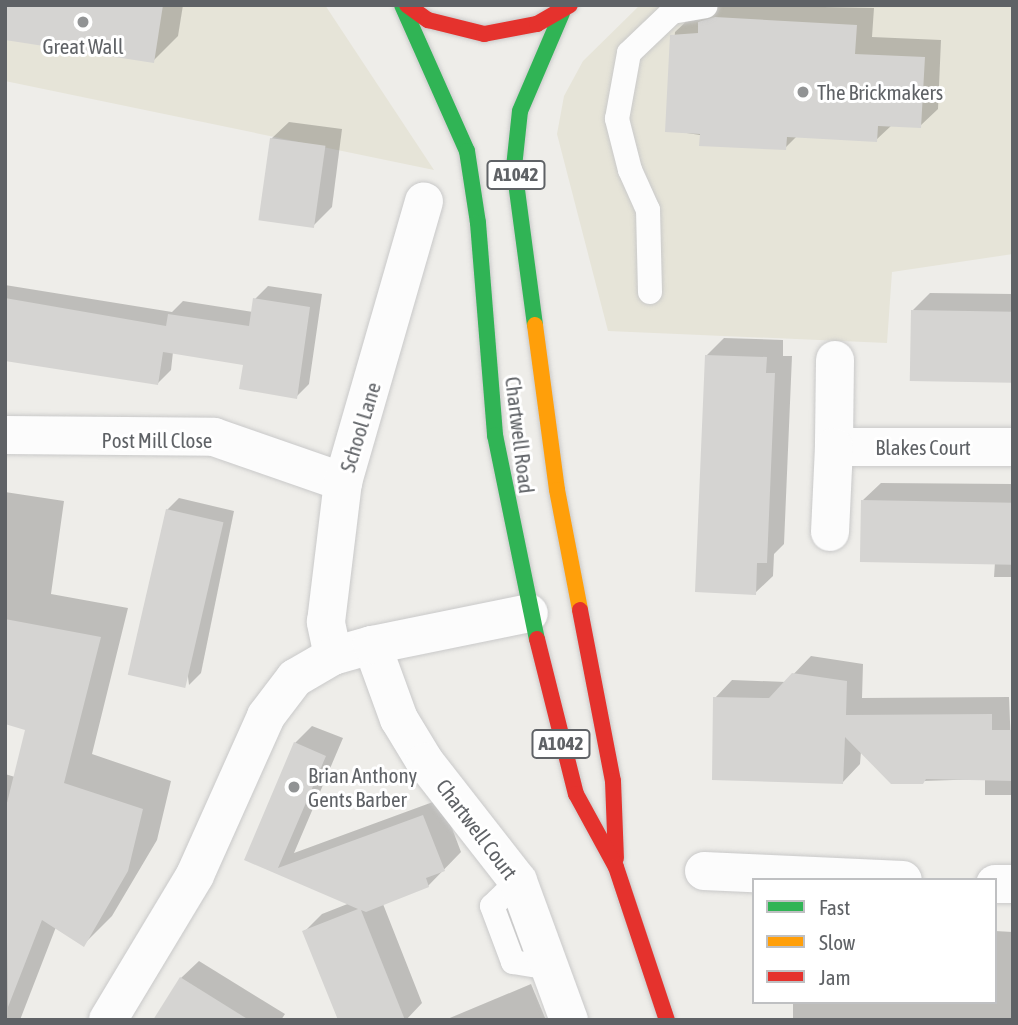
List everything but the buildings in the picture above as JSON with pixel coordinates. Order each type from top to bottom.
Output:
[{"type":"highway","name":"Chartwell Road","points":[[402,5],[467,151],[478,223],[495,435],[528,613],[576,794],[616,867],[667,1020]]},
{"type":"highway","points":[[407,5],[428,20],[484,34],[537,24],[566,9]]},
{"type":"highway","name":"Chartwell Road","points":[[566,9],[520,111],[514,167],[557,490],[613,781],[616,867]]},
{"type":"street","name":"School Lane","points":[[333,656],[326,622],[344,482],[424,201]]},
{"type":"street","points":[[830,532],[835,360]]},
{"type":"street","name":"Post Mill Close","points":[[5,435],[214,437],[344,482]]},
{"type":"street","name":"Blakes Court","points":[[834,447],[1013,447]]},
{"type":"street","points":[[108,1020],[195,875],[266,716],[295,678],[333,656],[372,645],[528,613]]},
{"type":"street","name":"Chartwell Court","points":[[372,645],[399,719],[425,762],[518,881],[569,1020]]},
{"type":"street","points":[[704,872],[853,878]]},
{"type":"lane","points":[[650,292],[648,210],[630,170],[617,119],[629,53],[672,12],[705,6]]},
{"type":"shaded area","points":[[5,5],[325,5],[434,170],[5,81]]},
{"type":"shaded area","points":[[640,5],[1013,5],[1013,254],[892,272],[887,343],[608,331],[557,134],[564,96],[583,61]]},
{"type":"traffic: fast","points":[[402,5],[467,151],[478,223],[495,435],[537,639]]},
{"type":"traffic: fast","points":[[535,325],[514,167],[520,111],[562,13]]},
{"type":"traffic: slow","points":[[535,325],[557,490],[580,610]]},
{"type":"traffic: jam","points":[[407,5],[428,20],[484,34],[537,24],[570,5]]},
{"type":"traffic: jam","points":[[580,610],[613,781],[616,858]]},
{"type":"traffic: jam","points":[[537,639],[576,794],[616,867],[667,1020]]},
{"type":"place","name":"Great Wall","points":[[83,22]]},
{"type":"place","name":"The Brickmakers","points":[[803,92]]},
{"type":"place","name":"Brian Anthony Gents Barber","points":[[294,787]]}]
